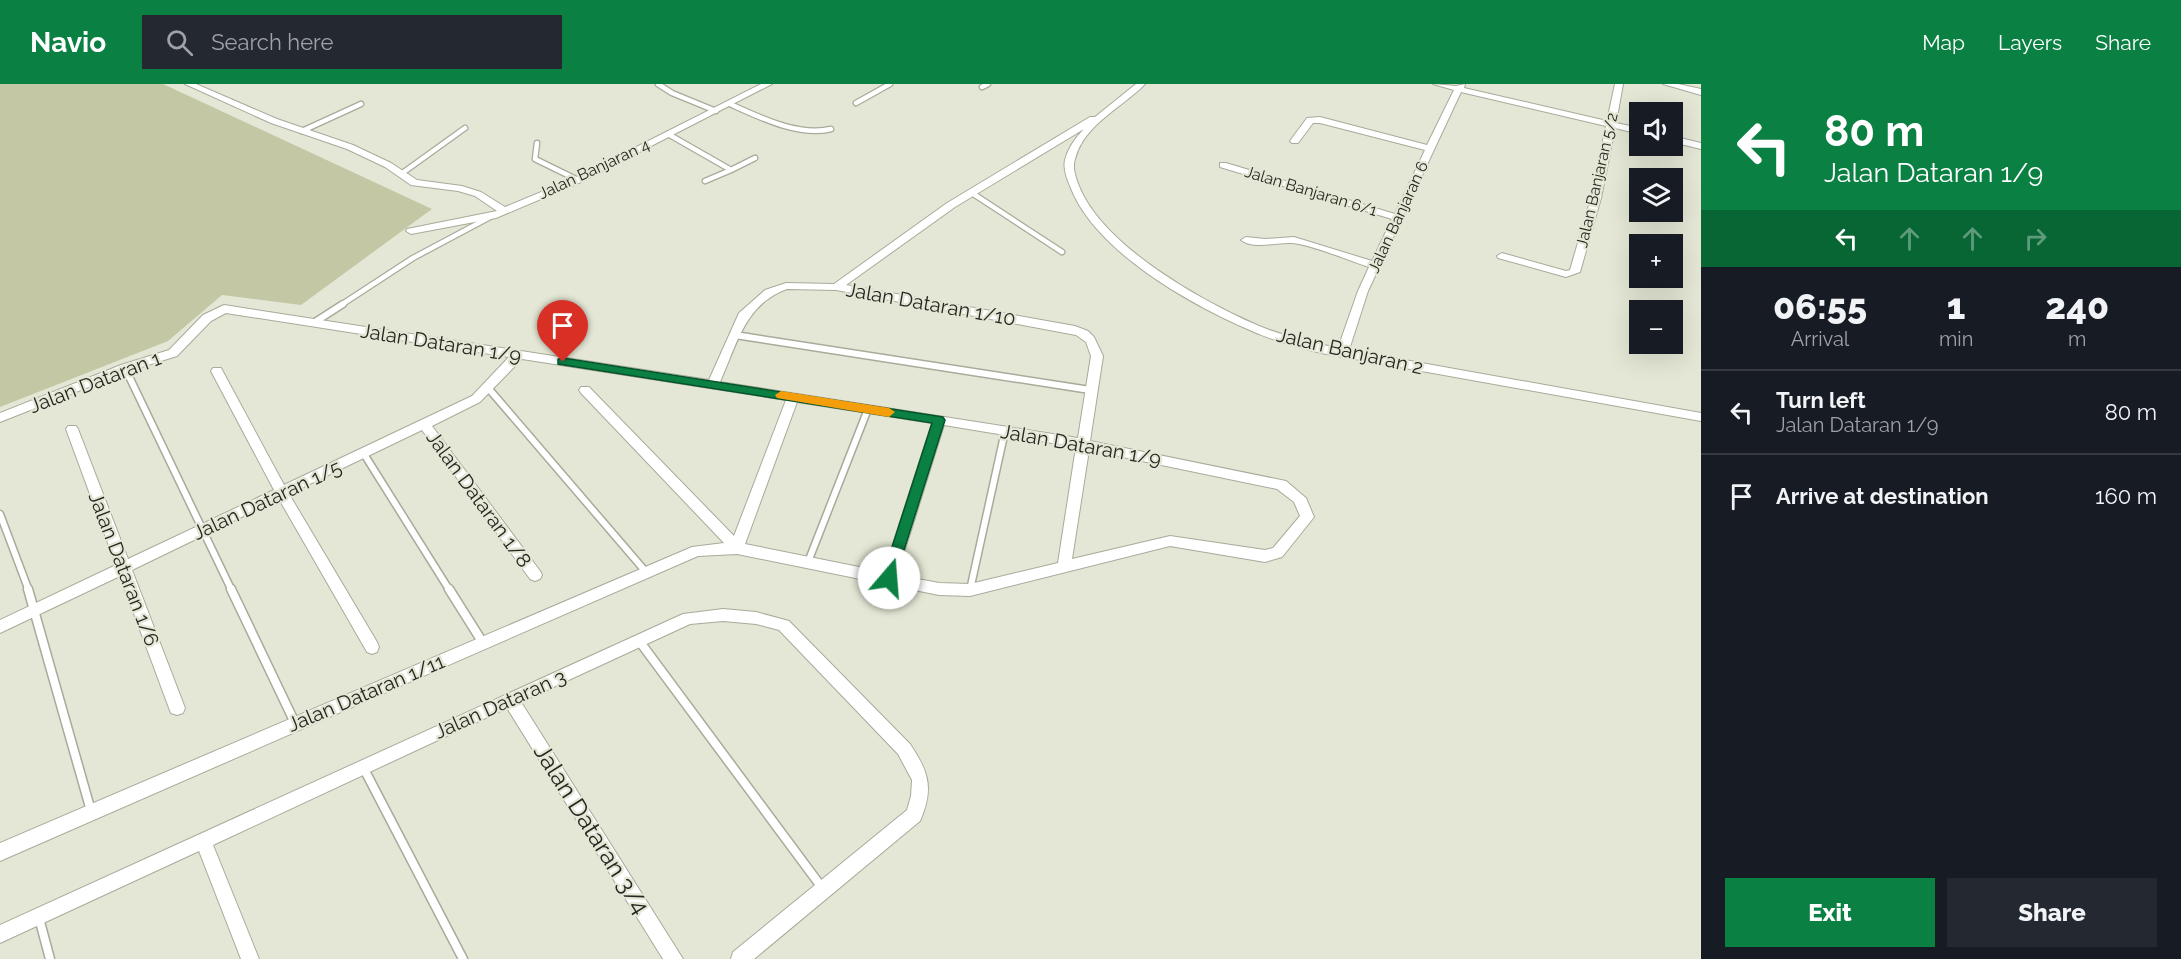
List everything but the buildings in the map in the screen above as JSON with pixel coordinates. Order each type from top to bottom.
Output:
[{"type":"street","points":[[189,84],[302,131],[350,147],[388,165],[414,183],[459,188],[478,194],[504,211]]},
{"type":"street","name":"Jalan Banjaran 4","points":[[411,231],[492,216],[578,180],[768,84]]},
{"type":"street","name":"Jalan Banjaran 2","points":[[1141,84],[1102,114],[1079,141],[1069,161],[1073,191],[1110,238],[1143,265],[1248,325],[1280,338],[1342,353],[1701,417]]},
{"type":"street","points":[[1437,84],[1461,86],[1629,129]]},
{"type":"street","name":"Jalan Banjaran 5/2","points":[[1503,256],[1566,274],[1575,272],[1596,198],[1609,124],[1619,84]]},
{"type":"street","points":[[1667,84],[1701,92]]},
{"type":"street","name":"Jalan Banjaran 6","points":[[1342,353],[1364,291],[1461,86]]},
{"type":"street","points":[[836,287],[972,193],[1102,114]]},
{"type":"street","points":[[1295,141],[1310,120],[1320,120],[1430,149]]},
{"type":"street","points":[[1683,142],[1701,146]]},
{"type":"street","name":"Jalan Banjaran 6/1","points":[[1223,165],[1399,218]]},
{"type":"street","points":[[1246,240],[1294,240],[1376,266]]},
{"type":"street","name":"Jalan Dataran 1/10","points":[[714,383],[745,313],[769,292],[786,286],[836,287],[1087,334],[1094,343],[1097,356],[1064,568]]},
{"type":"street","name":"Jalan Dataran 1","points":[[0,418],[125,368],[173,353],[213,312],[224,309],[245,311]]},
{"type":"street","name":"Jalan Dataran 1/9","points":[[245,311],[519,355],[714,383],[1084,444],[1281,485],[1299,497],[1306,507],[1307,517],[1277,552],[1265,556],[1170,541],[970,590],[939,588],[737,548]]},
{"type":"street","name":"Jalan Dataran 1/5","points":[[0,627],[476,399],[489,389],[510,362],[519,355]]},
{"type":"street","points":[[218,371],[282,493],[372,647]]},
{"type":"street","points":[[585,390],[737,548],[793,397]]},
{"type":"street","points":[[889,578],[939,420]]},
{"type":"street","name":"Jalan Dataran 1/8","points":[[423,423],[535,575]]},
{"type":"street","name":"Jalan Dataran 1/6","points":[[72,429],[123,570],[177,708]]},
{"type":"street","name":"Jalan Dataran 1/11","points":[[0,852],[646,572],[697,551],[737,548]]},
{"type":"street","name":"Jalan Dataran 3","points":[[0,934],[204,843],[363,767],[640,642],[688,618],[723,615],[756,618],[784,625],[904,749],[920,771],[922,794],[914,815],[823,889]]},
{"type":"street","name":"Jalan Dataran 3/4","points":[[510,699],[675,959]]},
{"type":"street","points":[[204,843],[250,959]]},
{"type":"street","points":[[740,959],[823,889]]},
{"type":"lane","points":[[658,84],[672,93],[716,111]]},
{"type":"lane","points":[[856,103],[890,84]]},
{"type":"lane","points":[[982,87],[988,84]]},
{"type":"lane","points":[[302,131],[361,104]]},
{"type":"lane","points":[[730,104],[754,115],[815,133],[831,129]]},
{"type":"lane","points":[[401,174],[465,128]]},
{"type":"lane","points":[[668,134],[731,170]]},
{"type":"lane","points":[[537,143],[535,159],[578,180]]},
{"type":"lane","points":[[705,181],[755,158]]},
{"type":"lane","points":[[972,193],[1062,252]]},
{"type":"lane","points":[[315,322],[404,264],[492,216]]},
{"type":"lane","points":[[735,335],[1090,390]]},
{"type":"lane","points":[[125,368],[295,723]]},
{"type":"lane","points":[[489,389],[646,572]]},
{"type":"lane","points":[[808,562],[868,409]]},
{"type":"lane","points":[[970,590],[1005,431]]},
{"type":"lane","points":[[364,454],[483,643]]},
{"type":"lane","points":[[0,514],[36,610],[91,811]]},
{"type":"lane","points":[[640,642],[823,889]]},
{"type":"lane","points":[[363,767],[463,959]]},
{"type":"lane","points":[[38,916],[50,959]]},
{"type":"green space","points":[[0,84],[163,84],[432,209],[301,305],[222,295],[168,341],[0,407]]},
{"type":"slow traffic","points":[[781,395],[889,412]]},
{"type":"route","points":[[563,362],[714,383],[939,420],[889,578]]}]
